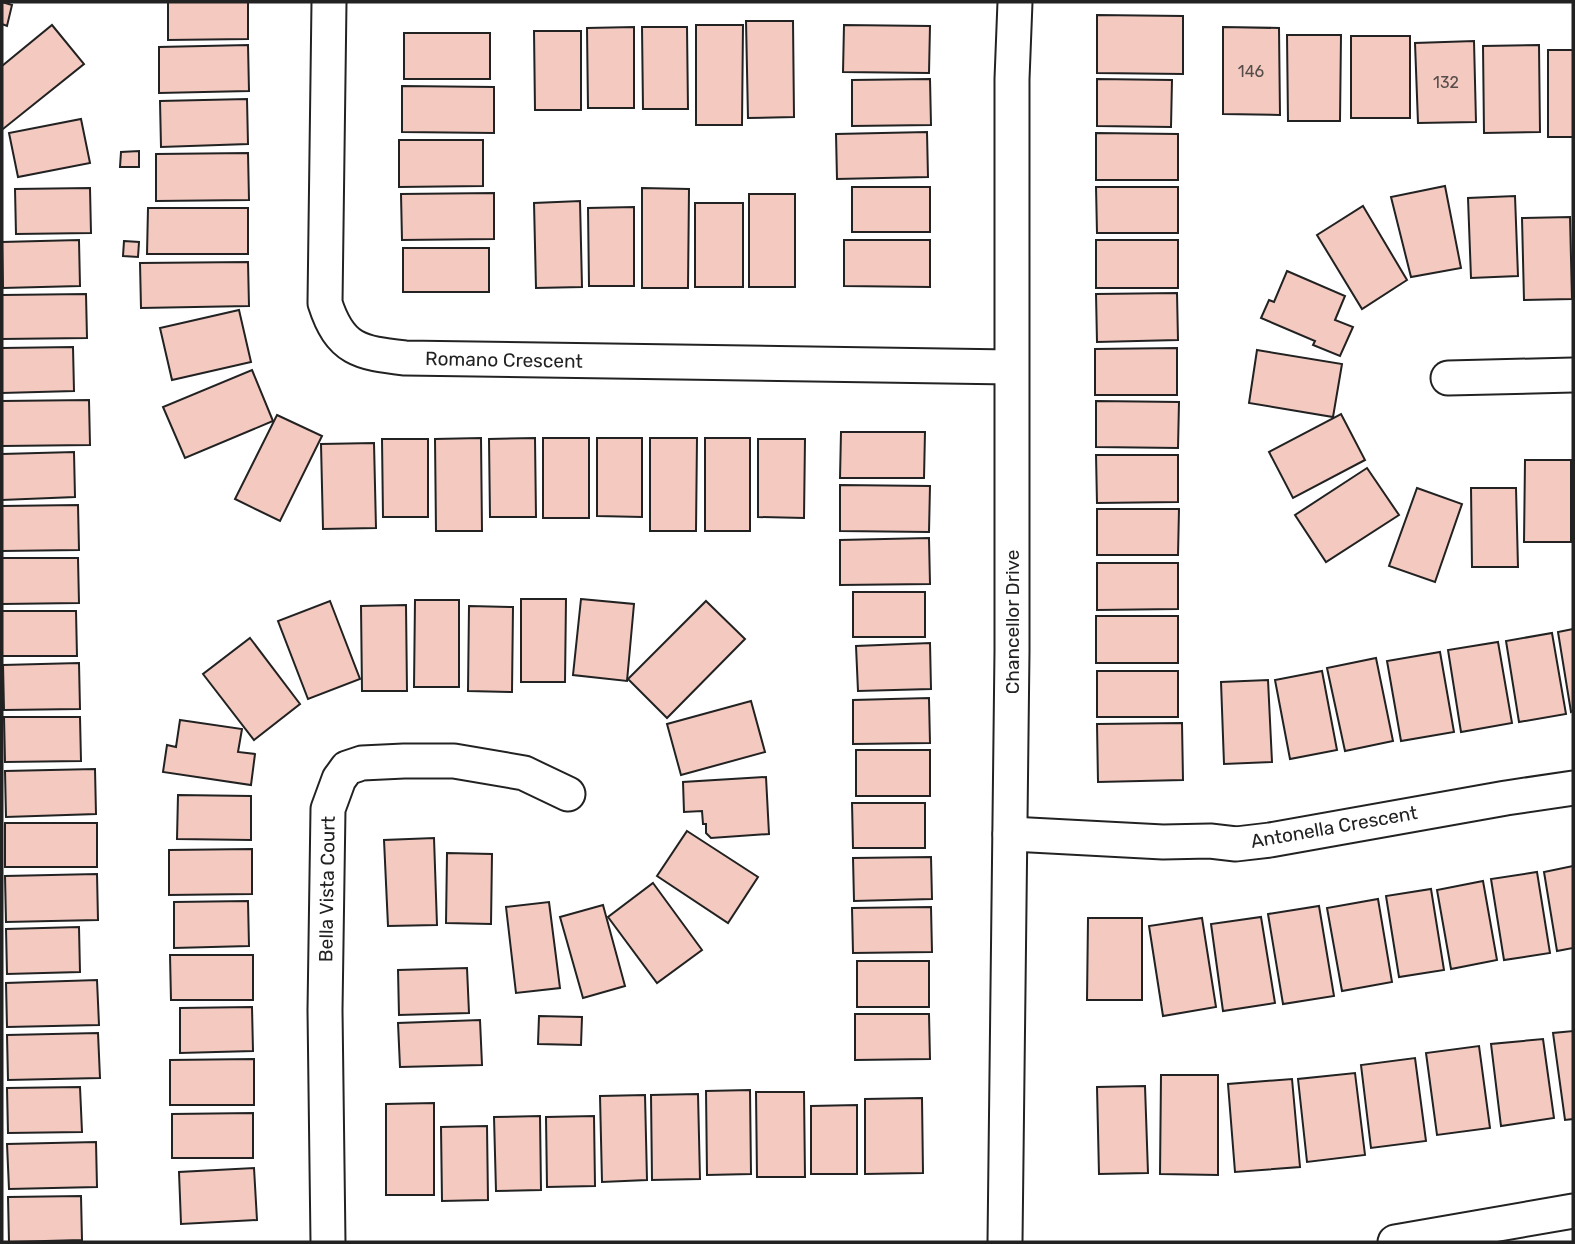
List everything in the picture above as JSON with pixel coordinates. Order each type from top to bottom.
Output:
[{"type":"street","name":"Romano Crescent","points":[[329,2],[325,303],[339,335],[353,348],[378,355],[405,358],[1011,368]]},
{"type":"street","name":"Chancellor Drive","points":[[1005,1242],[1012,651],[1012,79],[1016,2]]},
{"type":"street","points":[[1448,378],[1573,375]]},
{"type":"street","name":"Bella Vista Court","points":[[328,1242],[325,1010],[328,809],[339,779],[347,768],[362,763],[454,761],[524,772],[568,794]]},
{"type":"street","name":"Antonella Crescent","points":[[1010,834],[1236,844],[1573,788]]},
{"type":"street","points":[[1395,1242],[1573,1211]]},
{"type":"building","points":[[2,2],[12,5],[7,26],[2,24]]},
{"type":"building","points":[[168,2],[248,2],[248,39],[168,40]]},
{"type":"building","points":[[1097,15],[1183,16],[1183,74],[1097,73]]},
{"type":"building","points":[[746,21],[793,21],[794,117],[748,118]]},
{"type":"building","points":[[52,25],[84,64],[3,129],[2,66]]},
{"type":"building","points":[[696,25],[743,25],[742,125],[696,125]]},
{"type":"building","points":[[844,25],[930,26],[929,73],[843,72]]},
{"type":"building","points":[[634,27],[634,108],[588,108],[587,28]]},
{"type":"building","points":[[642,27],[687,27],[688,109],[643,109]]},
{"type":"building","points":[[1223,27],[1279,28],[1280,115],[1223,114]]},
{"type":"building","points":[[534,31],[581,31],[581,110],[535,110]]},
{"type":"building","points":[[404,33],[490,33],[490,79],[404,79]]},
{"type":"building","points":[[1287,35],[1341,35],[1340,121],[1288,121]]},
{"type":"building","points":[[1351,36],[1410,36],[1410,118],[1351,118]]},
{"type":"building","points":[[1474,41],[1476,122],[1418,123],[1415,43]]},
{"type":"building","points":[[248,45],[249,91],[159,93],[159,47]]},
{"type":"building","points":[[1539,45],[1540,132],[1484,133],[1483,46]]},
{"type":"building","points":[[1548,50],[1573,50],[1573,137],[1548,137]]},
{"type":"building","points":[[930,79],[931,125],[852,126],[852,80]]},
{"type":"building","points":[[1097,79],[1172,80],[1171,127],[1097,126]]},
{"type":"building","points":[[402,86],[494,87],[494,133],[402,132]]},
{"type":"building","points":[[247,99],[248,144],[161,147],[160,101]]},
{"type":"building","points":[[81,119],[90,163],[18,177],[9,133]]},
{"type":"building","points":[[927,132],[928,177],[837,179],[836,134]]},
{"type":"building","points":[[1096,133],[1178,134],[1178,180],[1096,180]]},
{"type":"building","points":[[399,140],[483,140],[483,186],[399,187]]},
{"type":"building","points":[[139,151],[139,167],[120,167],[121,152]]},
{"type":"building","points":[[248,153],[249,200],[156,201],[156,154]]},
{"type":"building","points":[[1445,186],[1461,268],[1411,277],[1391,197]]},
{"type":"building","points":[[852,187],[930,187],[930,232],[852,232]]},
{"type":"building","points":[[1096,187],[1178,187],[1178,233],[1097,233]]},
{"type":"building","points":[[90,188],[91,233],[16,234],[15,189]]},
{"type":"building","points":[[642,188],[689,189],[688,288],[642,288]]},
{"type":"building","points":[[494,193],[494,239],[402,240],[401,194]]},
{"type":"building","points":[[749,194],[795,194],[795,287],[749,287]]},
{"type":"building","points":[[1515,196],[1518,276],[1471,278],[1468,198]]},
{"type":"building","points":[[580,201],[582,287],[536,288],[534,203]]},
{"type":"building","points":[[695,203],[743,203],[743,287],[695,287]]},
{"type":"building","points":[[1363,206],[1407,280],[1362,309],[1317,235]]},
{"type":"building","points":[[634,207],[634,286],[589,286],[588,208]]},
{"type":"building","points":[[148,208],[248,208],[248,254],[147,254]]},
{"type":"building","points":[[1570,217],[1572,299],[1524,300],[1522,218]]},
{"type":"building","points":[[79,240],[80,286],[3,288],[2,242]]},
{"type":"building","points":[[844,240],[930,240],[930,287],[844,286]]},
{"type":"building","points":[[1096,240],[1178,240],[1178,288],[1096,288]]},
{"type":"building","points":[[124,241],[139,242],[138,257],[123,256]]},
{"type":"building","points":[[403,248],[489,248],[489,292],[403,292]]},
{"type":"building","points":[[248,262],[249,306],[141,308],[140,263]]},
{"type":"building","points":[[1287,271],[1345,296],[1335,320],[1353,327],[1340,356],[1313,345],[1315,341],[1261,318],[1269,300],[1274,302]]},
{"type":"building","points":[[1177,293],[1178,340],[1097,342],[1096,294]]},
{"type":"building","points":[[86,294],[87,338],[2,339],[2,295]]},
{"type":"building","points":[[239,310],[251,362],[172,380],[160,328]]},
{"type":"building","points":[[73,347],[74,391],[2,393],[2,348]]},
{"type":"building","points":[[1177,348],[1177,395],[1095,395],[1095,349]]},
{"type":"building","points":[[1257,350],[1342,364],[1333,417],[1249,403]]},
{"type":"building","points":[[252,370],[273,421],[185,458],[163,407]]},
{"type":"building","points":[[89,400],[90,445],[2,446],[2,401]]},
{"type":"building","points":[[1096,401],[1179,402],[1178,448],[1096,447]]},
{"type":"building","points":[[1341,414],[1365,460],[1293,498],[1269,452]]},
{"type":"building","points":[[277,415],[322,436],[280,521],[235,499]]},
{"type":"building","points":[[841,432],[925,432],[924,478],[840,478]]},
{"type":"building","points":[[481,438],[482,531],[436,531],[435,439]]},
{"type":"building","points":[[535,438],[536,517],[490,517],[489,439]]},
{"type":"building","points":[[543,438],[589,438],[589,518],[543,518]]},
{"type":"building","points":[[597,438],[642,438],[642,517],[597,516]]},
{"type":"building","points":[[650,438],[697,438],[696,531],[650,531]]},
{"type":"building","points":[[705,438],[750,438],[750,531],[705,531]]},
{"type":"building","points":[[382,439],[428,439],[428,517],[383,517]]},
{"type":"building","points":[[758,439],[805,439],[804,518],[758,517]]},
{"type":"building","points":[[374,443],[376,528],[323,529],[321,444]]},
{"type":"building","points":[[74,452],[75,497],[2,500],[2,454]]},
{"type":"building","points":[[1096,455],[1178,455],[1178,502],[1097,503]]},
{"type":"building","points":[[1525,460],[1571,460],[1571,542],[1524,542]]},
{"type":"building","points":[[1367,468],[1399,515],[1326,562],[1295,515]]},
{"type":"building","points":[[840,485],[930,486],[929,532],[840,531]]},
{"type":"building","points":[[1417,488],[1462,504],[1435,582],[1389,566]]},
{"type":"building","points":[[1471,488],[1516,488],[1518,567],[1472,567]]},
{"type":"building","points":[[78,505],[79,550],[2,551],[2,506]]},
{"type":"building","points":[[1097,509],[1179,509],[1178,555],[1097,555]]},
{"type":"building","points":[[929,538],[930,584],[840,585],[840,540]]},
{"type":"building","points":[[2,558],[78,558],[79,603],[2,604]]},
{"type":"building","points":[[1097,563],[1178,563],[1178,609],[1097,610]]},
{"type":"building","points":[[853,592],[925,592],[925,637],[853,637]]},
{"type":"building","points":[[521,599],[566,599],[565,682],[521,682]]},
{"type":"building","points":[[581,599],[634,604],[627,681],[573,675]]},
{"type":"building","points":[[415,600],[459,600],[459,687],[414,687]]},
{"type":"building","points":[[330,601],[360,679],[308,699],[278,621]]},
{"type":"building","points":[[706,601],[745,639],[667,718],[628,679]]},
{"type":"building","points":[[406,605],[407,691],[362,691],[361,606]]},
{"type":"building","points":[[469,606],[513,607],[512,692],[468,691]]},
{"type":"building","points":[[2,611],[76,611],[77,656],[2,656]]},
{"type":"building","points":[[1096,616],[1178,616],[1178,663],[1096,663]]},
{"type":"building","points":[[1573,629],[1573,711],[1571,712],[1558,632]]},
{"type":"building","points":[[1552,633],[1566,714],[1519,722],[1506,641]]},
{"type":"building","points":[[250,638],[300,704],[254,740],[203,674]]},
{"type":"building","points":[[1498,642],[1512,723],[1461,732],[1448,650]]},
{"type":"building","points":[[930,643],[931,689],[858,691],[856,646]]},
{"type":"building","points":[[1440,652],[1454,732],[1401,741],[1387,661]]},
{"type":"building","points":[[1376,658],[1393,741],[1345,751],[1327,668]]},
{"type":"building","points":[[79,663],[80,709],[4,710],[3,665]]},
{"type":"building","points":[[1097,671],[1178,671],[1178,717],[1097,717]]},
{"type":"building","points":[[1322,671],[1337,750],[1290,759],[1275,680]]},
{"type":"building","points":[[1268,680],[1272,762],[1224,764],[1221,682]]},
{"type":"building","points":[[929,698],[930,743],[853,744],[853,700]]},
{"type":"building","points":[[751,701],[765,752],[681,775],[667,724]]},
{"type":"building","points":[[4,717],[80,717],[81,761],[5,762]]},
{"type":"building","points":[[180,720],[242,729],[238,752],[255,754],[251,785],[163,772],[167,745],[176,747]]},
{"type":"building","points":[[1182,723],[1183,780],[1098,782],[1097,724]]},
{"type":"building","points":[[856,750],[930,750],[930,796],[856,796]]},
{"type":"building","points":[[95,769],[96,814],[6,817],[5,771]]},
{"type":"building","points":[[766,777],[769,834],[711,838],[706,833],[706,824],[703,824],[702,811],[684,812],[683,782]]},
{"type":"building","points":[[178,795],[251,796],[251,840],[177,839]]},
{"type":"building","points":[[852,803],[925,803],[925,848],[853,848]]},
{"type":"building","points":[[5,823],[97,823],[97,867],[5,867]]},
{"type":"building","points":[[687,831],[758,877],[728,923],[657,876]]},
{"type":"building","points":[[434,838],[437,925],[388,926],[384,840]]},
{"type":"building","points":[[252,849],[252,894],[169,895],[169,850]]},
{"type":"building","points":[[447,853],[492,854],[491,924],[446,923]]},
{"type":"building","points":[[931,857],[932,899],[854,901],[853,858]]},
{"type":"building","points":[[1573,866],[1573,948],[1557,951],[1544,872]]},
{"type":"building","points":[[1537,872],[1550,953],[1504,960],[1491,879]]},
{"type":"building","points":[[97,874],[98,920],[6,922],[5,876]]},
{"type":"building","points":[[1483,881],[1497,960],[1451,969],[1437,890]]},
{"type":"building","points":[[653,883],[702,950],[657,983],[608,917]]},
{"type":"building","points":[[1431,889],[1444,970],[1399,977],[1386,896]]},
{"type":"building","points":[[1378,899],[1392,982],[1342,991],[1327,908]]},
{"type":"building","points":[[248,901],[249,946],[174,948],[174,902]]},
{"type":"building","points":[[549,902],[560,988],[516,993],[506,907]]},
{"type":"building","points":[[603,905],[625,986],[583,998],[560,917]]},
{"type":"building","points":[[1319,906],[1334,996],[1283,1004],[1268,914]]},
{"type":"building","points":[[931,907],[932,952],[853,953],[852,908]]},
{"type":"building","points":[[1261,917],[1275,1003],[1223,1011],[1211,924]]},
{"type":"building","points":[[1088,918],[1142,918],[1142,1000],[1087,1000]]},
{"type":"building","points":[[1202,918],[1216,1007],[1163,1016],[1149,926]]},
{"type":"building","points":[[79,927],[80,972],[7,974],[6,929]]},
{"type":"building","points":[[170,955],[253,955],[253,1000],[171,1000]]},
{"type":"building","points":[[857,961],[929,961],[929,1007],[857,1007]]},
{"type":"building","points":[[467,968],[469,1013],[399,1015],[398,970]]},
{"type":"building","points":[[97,980],[99,1025],[7,1027],[6,983]]},
{"type":"building","points":[[252,1007],[253,1051],[180,1053],[180,1008]]},
{"type":"building","points":[[855,1014],[929,1014],[930,1059],[855,1060]]},
{"type":"building","points":[[539,1016],[582,1017],[581,1045],[538,1044]]},
{"type":"building","points":[[480,1020],[482,1065],[400,1067],[398,1023]]},
{"type":"building","points":[[1573,1031],[1573,1119],[1565,1120],[1553,1033]]},
{"type":"building","points":[[98,1033],[100,1078],[8,1080],[7,1035]]},
{"type":"building","points":[[1543,1039],[1554,1118],[1501,1126],[1491,1044]]},
{"type":"building","points":[[1479,1046],[1490,1128],[1437,1135],[1426,1053]]},
{"type":"building","points":[[1415,1058],[1426,1141],[1371,1148],[1361,1065]]},
{"type":"building","points":[[254,1059],[254,1105],[170,1105],[170,1060]]},
{"type":"building","points":[[1355,1073],[1365,1155],[1307,1162],[1298,1079]]},
{"type":"building","points":[[1161,1075],[1218,1075],[1218,1175],[1160,1174]]},
{"type":"building","points":[[1292,1079],[1300,1167],[1235,1172],[1228,1084]]},
{"type":"building","points":[[1145,1086],[1148,1173],[1099,1174],[1097,1087]]},
{"type":"building","points":[[80,1087],[82,1132],[8,1133],[7,1088]]},
{"type":"building","points":[[750,1090],[751,1174],[707,1175],[706,1091]]},
{"type":"building","points":[[756,1092],[804,1092],[805,1177],[757,1177]]},
{"type":"building","points":[[698,1094],[700,1179],[652,1180],[651,1095]]},
{"type":"building","points":[[645,1095],[647,1180],[602,1182],[600,1096]]},
{"type":"building","points":[[922,1098],[923,1173],[865,1174],[865,1099]]},
{"type":"building","points":[[434,1103],[434,1195],[386,1195],[386,1104]]},
{"type":"building","points":[[857,1105],[857,1174],[811,1174],[811,1106]]},
{"type":"building","points":[[253,1113],[253,1158],[172,1158],[172,1114]]},
{"type":"building","points":[[540,1116],[541,1190],[496,1191],[494,1117]]},
{"type":"building","points":[[594,1116],[595,1186],[547,1187],[546,1117]]},
{"type":"building","points":[[487,1126],[488,1200],[442,1201],[441,1127]]},
{"type":"building","points":[[96,1142],[97,1187],[9,1189],[7,1144]]},
{"type":"building","points":[[254,1168],[257,1220],[181,1224],[179,1172]]},
{"type":"building","points":[[81,1196],[82,1240],[9,1242],[8,1197]]}]
